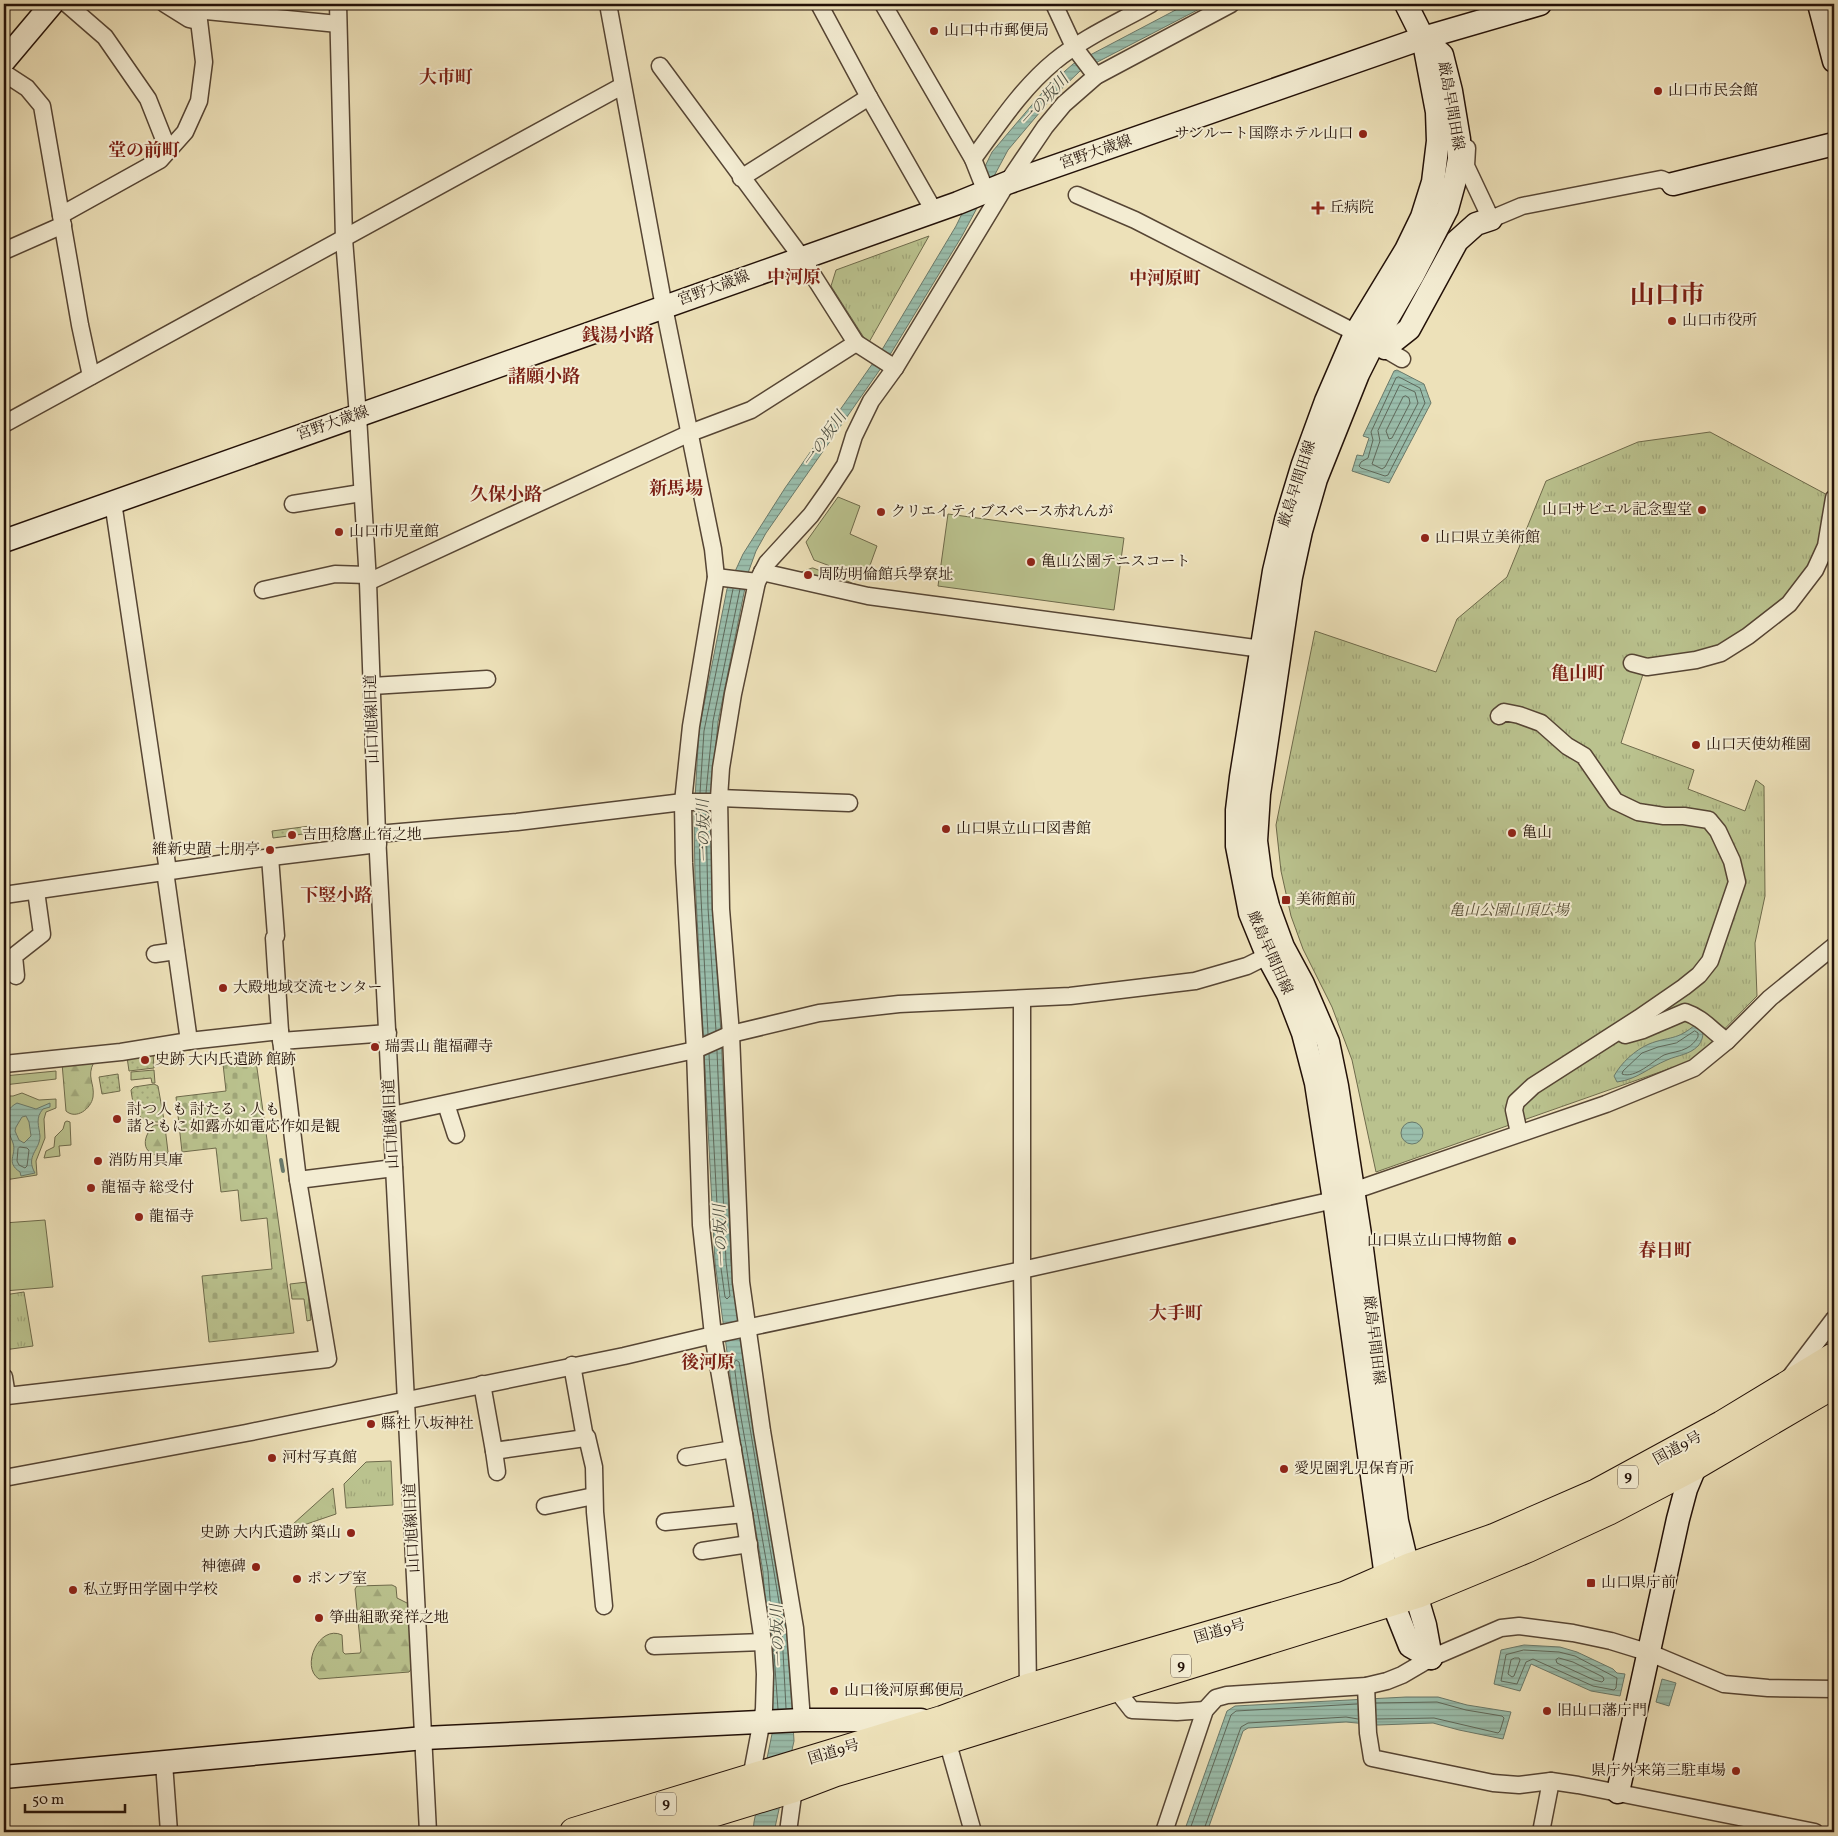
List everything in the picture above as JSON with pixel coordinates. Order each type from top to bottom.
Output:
[{"type":"highway","name":"国道9号","points":[[944,1730],[1028,1688],[1344,1596],[1401,1585],[1494,1538],[1597,1493],[1722,1425],[1834,1357]]},
{"type":"highway","name":"国道9号","points":[[574,1832],[755,1785],[793,1781],[944,1730],[1114,1687],[1401,1585],[1528,1548],[1608,1511],[1696,1465],[1834,1384]]},
{"type":"highway","name":"国道9号","points":[[650,1832],[755,1785]]},
{"type":"main road","points":[[4,61],[52,4]]},
{"type":"main road","points":[[1406,4],[1423,38]]},
{"type":"main road","name":"宮野大歳線","points":[[4,540],[965,200],[979,174],[1007,183],[1423,38],[1540,4]]},
{"type":"main road","points":[[1819,4],[1834,61]]},
{"type":"main road","name":"厳島早間田線","points":[[1423,38],[1442,55],[1456,119],[1459,159],[1447,209],[1333,434],[1316,479],[1301,531],[1292,578],[1259,794],[1256,841],[1261,879],[1276,952],[1288,994],[1305,1041],[1316,1083],[1328,1166],[1343,1195],[1397,1521],[1401,1585],[1425,1625],[1431,1658]]},
{"type":"main road","name":"厳島早間田線","points":[[1276,952],[1250,913],[1237,846],[1237,810],[1241,777],[1274,571],[1302,464],[1326,401],[1379,346],[1406,250],[1422,217],[1434,182],[1438,141],[1436,112],[1423,38]]},
{"type":"main road","points":[[1674,184],[1834,144]]},
{"type":"main road","points":[[1379,346],[1409,329],[1457,241],[1476,224],[1491,219]]},
{"type":"main road","points":[[1618,1792],[1678,1519],[1686,1489],[1696,1465]]},
{"type":"main road","points":[[4,1777],[424,1738],[799,1720],[944,1730]]},
{"type":"street","points":[[67,4],[105,37],[148,99],[165,142],[171,147]]},
{"type":"street","points":[[165,4],[189,19],[197,12],[338,24]]},
{"type":"street","name":"山口旭線旧道","points":[[338,4],[344,239],[368,578],[378,839],[428,1832]]},
{"type":"street","points":[[608,4],[664,307],[719,577],[690,726],[685,802],[684,863],[698,1049],[701,1225],[763,1642],[765,1674],[764,1709],[766,1722],[755,1785]]},
{"type":"street","points":[[819,4],[934,211]]},
{"type":"street","points":[[883,4],[979,174]]},
{"type":"street","points":[[1054,4],[1077,49],[1096,76]]},
{"type":"street","points":[[979,174],[1006,114],[1034,81],[1054,62],[1151,4]]},
{"type":"street","points":[[799,1720],[795,1628],[743,1329],[721,910],[718,801],[721,768],[733,694],[756,578],[767,563],[811,515],[845,465],[854,436],[872,401],[1007,183],[1064,104],[1096,76],[1231,4]]},
{"type":"street","points":[[4,251],[62,220],[160,160],[185,132],[199,101],[204,62],[197,12]]},
{"type":"street","points":[[660,66],[802,258],[856,343],[893,367]]},
{"type":"street","points":[[4,73],[27,88],[42,106],[91,376]]},
{"type":"street","points":[[4,424],[622,86]]},
{"type":"street","points":[[741,178],[869,97]]},
{"type":"street","points":[[1456,119],[1467,137],[1466,166],[1491,219],[1522,206],[1652,180],[1661,179],[1674,184]]},
{"type":"street","points":[[1077,195],[1135,220],[1379,346]]},
{"type":"street","points":[[263,590],[336,574],[368,578],[690,433],[751,410],[856,343]]},
{"type":"street","points":[[293,504],[362,493]]},
{"type":"street","points":[[1632,663],[1647,667],[1696,660],[1721,653],[1748,636],[1789,604],[1815,570],[1826,546],[1834,498]]},
{"type":"street","points":[[113,502],[167,871],[189,1041]]},
{"type":"street","points":[[719,577],[756,578],[868,596],[1262,649]]},
{"type":"street","points":[[372,686],[487,679]]},
{"type":"street","points":[[1499,716],[1504,712],[1511,713],[1542,723],[1567,746],[1584,756],[1615,801],[1630,809],[1664,816],[1684,816],[1708,820],[1718,831],[1732,861],[1736,882],[1710,961],[1700,975],[1619,1031],[1533,1086],[1516,1102],[1514,1110],[1519,1133]]},
{"type":"street","points":[[4,895],[270,857],[378,839],[685,802],[848,803]]},
{"type":"street","points":[[4,1377],[7,1396],[328,1359],[298,1180],[280,1036],[274,938],[276,936],[275,902],[270,857]]},
{"type":"street","points":[[16,976],[14,956],[42,934],[36,891]]},
{"type":"street","points":[[4,1478],[236,1435],[624,1356],[717,1334],[1022,1270],[1343,1195],[1606,1104],[1694,1068],[1727,1041],[1770,998],[1834,946]]},
{"type":"street","points":[[156,954],[176,951]]},
{"type":"street","points":[[392,1115],[698,1049],[728,1035],[819,1014],[899,1004],[1070,996],[1195,981],[1247,966],[1276,952]]},
{"type":"street","points":[[1022,999],[1022,1270],[1028,1688]]},
{"type":"street","points":[[1619,1031],[1625,1035],[1643,1030],[1685,1012],[1699,1016],[1727,1041]]},
{"type":"street","points":[[4,1064],[121,1052],[189,1041],[388,1033]]},
{"type":"street","points":[[446,1104],[456,1135]]},
{"type":"street","points":[[298,1180],[394,1168]]},
{"type":"street","points":[[1785,1386],[1794,1371],[1834,1320]]},
{"type":"street","points":[[572,1366],[584,1438]]},
{"type":"street","points":[[482,1384],[497,1472]]},
{"type":"street","points":[[494,1450],[588,1437],[594,1467],[594,1496],[604,1606]]},
{"type":"street","points":[[686,1457],[733,1449]]},
{"type":"street","points":[[545,1506],[594,1496]]},
{"type":"street","points":[[665,1522],[744,1514]]},
{"type":"street","points":[[702,1550],[749,1544]]},
{"type":"street","points":[[1164,1832],[1205,1710],[1216,1698],[1227,1695],[1366,1690],[1402,1675],[1431,1658],[1501,1628],[1520,1626],[1573,1633],[1611,1641],[1650,1653],[1724,1684],[1768,1688],[1834,1689]]},
{"type":"street","points":[[654,1646],[763,1642]]},
{"type":"street","points":[[1114,1687],[1132,1710],[1177,1712],[1205,1710]]},
{"type":"street","points":[[1366,1690],[1368,1733],[1372,1758],[1493,1783],[1519,1785],[1551,1781],[1618,1792],[1815,1832]]},
{"type":"street","points":[[944,1730],[973,1832]]},
{"type":"street","points":[[164,1763],[169,1832]]},
{"type":"street","points":[[788,1832],[793,1781]]},
{"type":"street","points":[[1541,1832],[1551,1781]]},
{"type":"green space","points":[[929,236],[868,344],[831,286],[836,270]]},
{"type":"green space","name":"亀山公園山頂広場","points":[[1710,432],[1833,498],[1815,570],[1748,636],[1645,668],[1621,743],[1694,770],[1688,789],[1745,811],[1756,780],[1764,786],[1765,896],[1755,943],[1757,996],[1694,1060],[1376,1172],[1352,1060],[1332,1007],[1303,949],[1291,916],[1281,871],[1276,825],[1315,631],[1436,672],[1457,619],[1507,577],[1546,481],[1638,442]]},
{"type":"green space","points":[[838,497],[860,506],[850,534],[877,546],[865,579],[814,560],[806,542]]},
{"type":"green space","name":"亀山公園テニスコート","points":[[948,514],[1124,538],[1114,610],[938,586]]},
{"type":"green space","points":[[813,568],[860,586],[799,573]]},
{"type":"green space","points":[[310,826],[311,833],[273,838],[272,831]]},
{"type":"green space","points":[[153,1054],[154,1068],[129,1071],[127,1057]]},
{"type":"green space","points":[[256,1061],[294,1333],[209,1342],[202,1276],[272,1269],[267,1218],[241,1221],[238,1190],[221,1192],[216,1148],[182,1152],[176,1097],[226,1091],[223,1064]]},
{"type":"green space","points":[[94,1062],[91,1072],[92,1101],[86,1109],[78,1114],[66,1111],[62,1063]]},
{"type":"green space","points":[[154,1070],[155,1083],[152,1083],[151,1078],[131,1080],[131,1072]]},
{"type":"green space","points":[[56,1071],[56,1079],[4,1085],[4,1076]]},
{"type":"green space","points":[[118,1074],[120,1091],[102,1094],[99,1077]]},
{"type":"green space","points":[[154,1084],[158,1086],[164,1120],[162,1122],[147,1121],[138,1115],[132,1098],[131,1090],[134,1087]]},
{"type":"green space","points":[[22,1093],[39,1100],[56,1099],[56,1108],[46,1112],[44,1119],[45,1138],[36,1161],[37,1175],[5,1180],[4,1096]]},
{"type":"green space","points":[[67,1121],[70,1122],[71,1145],[59,1146],[60,1156],[44,1158],[46,1151],[54,1147],[55,1137],[63,1129]]},
{"type":"green space","points":[[154,1125],[165,1127],[168,1152],[166,1155],[152,1154],[146,1146],[145,1141]]},
{"type":"green space","points":[[45,1220],[53,1287],[4,1291],[4,1242],[6,1241],[4,1223]]},
{"type":"green space","points":[[307,1282],[311,1320],[307,1321],[304,1299],[292,1299],[290,1284]]},
{"type":"green space","points":[[24,1292],[33,1346],[4,1350],[4,1295]]},
{"type":"green space","points":[[391,1461],[393,1505],[346,1508],[344,1484],[366,1462]]},
{"type":"green space","points":[[333,1488],[336,1514],[292,1529],[292,1525]]},
{"type":"green space","points":[[392,1585],[396,1587],[397,1598],[409,1604],[412,1668],[409,1672],[319,1679],[311,1666],[312,1657],[315,1648],[326,1636],[334,1633],[342,1635],[343,1652],[345,1654],[360,1653],[361,1651],[355,1589],[357,1586]]},
{"type":"water","name":"一の坂川","points":[[1187,4],[1209,4],[1080,71],[1051,99],[1008,150],[962,236],[888,358],[766,533],[756,551],[748,573],[718,722],[711,798],[713,908],[721,1034],[731,1262],[740,1339],[786,1614],[794,1741],[774,1832],[753,1832],[772,1734],[773,1714],[763,1572],[735,1412],[715,1262],[695,878],[694,816],[699,730],[727,589],[743,554],[785,488],[880,353],[956,226],[992,152],[1048,86],[1073,64]]},
{"type":"water","points":[[1397,370],[1424,384],[1431,403],[1389,483],[1352,471],[1357,455],[1363,456],[1369,438],[1363,436],[1394,371]]},
{"type":"water","points":[[1696,1024],[1703,1033],[1702,1039],[1695,1049],[1660,1063],[1643,1073],[1617,1082],[1614,1076],[1620,1066],[1634,1053],[1649,1044],[1683,1033]]},
{"type":"water","points":[[17,1103],[36,1109],[50,1103],[50,1107],[43,1109],[38,1119],[40,1136],[32,1158],[32,1167],[35,1173],[21,1176],[20,1172],[13,1165],[14,1147],[6,1121],[8,1111]],"holes":[[[26,1116],[31,1136],[24,1143],[19,1140],[15,1131],[22,1117]]]},
{"type":"water","points":[[1412,1122],[1420,1125],[1423,1133],[1420,1141],[1412,1144],[1404,1141],[1401,1133],[1404,1125]]},
{"type":"water","points":[[1524,1645],[1560,1647],[1577,1652],[1613,1669],[1617,1673],[1625,1674],[1620,1696],[1591,1691],[1531,1664],[1520,1691],[1494,1684],[1501,1650]]},
{"type":"water","points":[[1662,1679],[1676,1683],[1669,1706],[1656,1702]]},
{"type":"water","points":[[1438,1697],[1467,1705],[1511,1712],[1503,1739],[1433,1723],[1378,1725],[1346,1722],[1248,1728],[1243,1731],[1207,1832],[1184,1832],[1227,1711],[1235,1706]]},
{"type":"waterway","points":[[281,1160],[283,1171]]},
{"type":"place","name":"山口中市郵便局","points":[[934,31]]},
{"type":"place","name":"山口市民会館","points":[[1658,91]]},
{"type":"place","name":"サンルート国際ホテル山口","points":[[1363,134]]},
{"type":"place","name":"丘病院","points":[[1318,208]]},
{"type":"place","name":"山口市役所","points":[[1672,321]]},
{"type":"place","name":"山口サビエル記念聖堂","points":[[1702,510]]},
{"type":"place","name":"クリエイティブスペース赤れんが","points":[[881,512]]},
{"type":"place","name":"山口市児童館","points":[[339,532]]},
{"type":"place","name":"山口県立美術館","points":[[1425,538]]},
{"type":"place","name":"亀山公園テニスコート","points":[[1031,562]]},
{"type":"place","name":"周防明倫館兵學寮址","points":[[808,575]]},
{"type":"place","name":"山口天使幼稚園","points":[[1696,745]]},
{"type":"place","name":"山口県立山口図書館","points":[[946,829]]},
{"type":"place","name":"亀山","points":[[1512,833]]},
{"type":"place","name":"吉田稔麿止宿之地","points":[[292,835]]},
{"type":"place","name":"維新史蹟 十朋亭","points":[[270,850]]},
{"type":"place","name":"美術館前","points":[[1286,900]]},
{"type":"place","name":"大殿地域交流センター","points":[[223,988]]},
{"type":"place","name":"瑞雲山 龍福禪寺","points":[[375,1047]]},
{"type":"place","name":"史跡 大内氏遺跡 館跡","points":[[145,1060]]},
{"type":"place","name":"討つ人も 討たるゝ人も 諸ともに 如露亦如電応作如是観","points":[[117,1119]]},
{"type":"place","name":"消防用具庫","points":[[98,1161]]},
{"type":"place","name":"龍福寺 総受付","points":[[91,1188]]},
{"type":"place","name":"龍福寺","points":[[139,1217]]},
{"type":"place","name":"山口県立山口博物館","points":[[1512,1241]]},
{"type":"place","name":"縣社 八坂神社","points":[[371,1424]]},
{"type":"place","name":"河村写真館","points":[[272,1458]]},
{"type":"place","name":"愛児園乳児保育所","points":[[1284,1469]]},
{"type":"place","name":"史跡 大内氏遺跡 築山","points":[[351,1533]]},
{"type":"place","name":"神德碑","points":[[256,1567]]},
{"type":"place","name":"ポンプ室","points":[[297,1579]]},
{"type":"place","name":"山口県庁前","points":[[1591,1583]]},
{"type":"place","name":"私立野田学園中学校","points":[[73,1590]]},
{"type":"place","name":"箏曲組歌発祥之地","points":[[319,1618]]},
{"type":"place","name":"山口後河原郵便局","points":[[834,1691]]},
{"type":"place","name":"旧山口藩庁門","points":[[1547,1711]]},
{"type":"place","name":"県庁外来第三駐車場","points":[[1736,1771]]},
{"type":"district","name":"大市町","points":[[446,78]]},
{"type":"district","name":"堂の前町","points":[[144,151]]},
{"type":"district","name":"中河原","points":[[794,278]]},
{"type":"district","name":"中河原町","points":[[1165,279]]},
{"type":"district","name":"山口市","points":[[1667,296]]},
{"type":"district","name":"銭湯小路","points":[[618,336]]},
{"type":"district","name":"諸願小路","points":[[544,377]]},
{"type":"district","name":"新馬場","points":[[676,489]]},
{"type":"district","name":"久保小路","points":[[506,495]]},
{"type":"district","name":"亀山町","points":[[1578,674]]},
{"type":"district","name":"下竪小路","points":[[336,896]]},
{"type":"district","name":"春日町","points":[[1665,1251]]},
{"type":"district","name":"大手町","points":[[1176,1314]]},
{"type":"district","name":"後河原","points":[[708,1363]]}]
